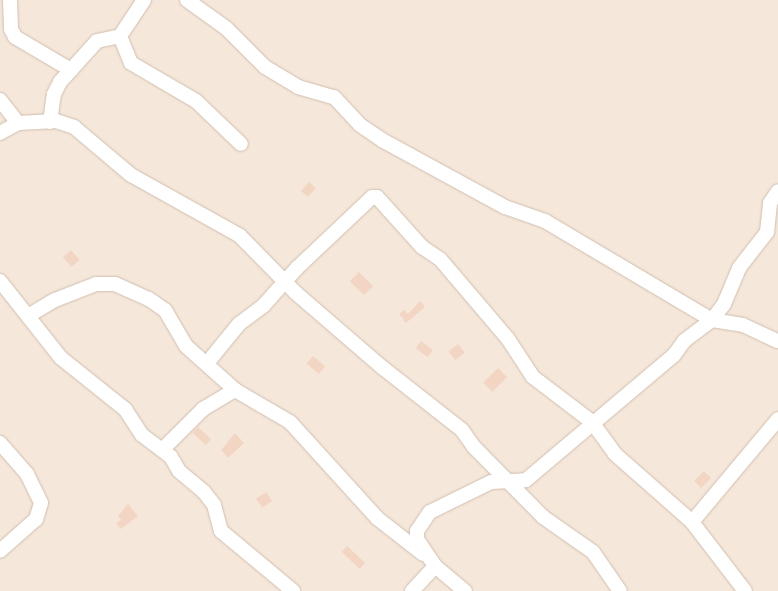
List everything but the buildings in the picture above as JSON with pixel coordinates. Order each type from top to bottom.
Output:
[{"type":"street","points":[[10,0],[11,29],[16,38],[71,70]]},
{"type":"street","points":[[50,122],[54,94],[71,70],[97,41],[120,36],[144,0]]},
{"type":"street","points":[[187,0],[226,28],[265,67],[298,86],[334,97],[360,125],[382,140],[505,207],[545,221],[712,320],[743,325],[778,341]]},
{"type":"street","points":[[120,36],[132,63],[196,102],[241,144]]},
{"type":"street","points":[[0,100],[18,123]]},
{"type":"street","points":[[0,133],[18,123],[50,122],[74,127],[132,175],[240,236],[285,282],[383,368],[462,430],[473,446],[542,516],[593,552],[620,591]]},
{"type":"street","points":[[430,561],[417,531],[430,512],[491,482],[526,480],[592,422],[674,355],[700,325],[712,320],[724,304],[739,268],[762,241],[770,203],[778,191]]},
{"type":"street","points":[[208,362],[239,324],[264,306],[285,282],[372,197],[376,197],[422,248],[440,258],[508,339],[533,377],[592,422],[615,454],[692,522],[745,591]]},
{"type":"street","points":[[0,281],[61,358],[125,408],[142,434],[163,449],[214,505],[221,531],[293,591]]},
{"type":"street","points":[[28,316],[81,288],[115,284],[165,310],[186,346],[208,362],[235,390],[290,422],[377,518],[465,591]]},
{"type":"street","points":[[163,449],[203,409],[235,390]]},
{"type":"street","points":[[692,522],[778,419]]},
{"type":"street","points":[[0,443],[28,474],[41,503],[36,519],[0,550]]},
{"type":"street","points":[[412,591],[430,561]]},
{"type":"shaded area","points":[[0,0],[778,0],[778,591],[0,591]]}]
